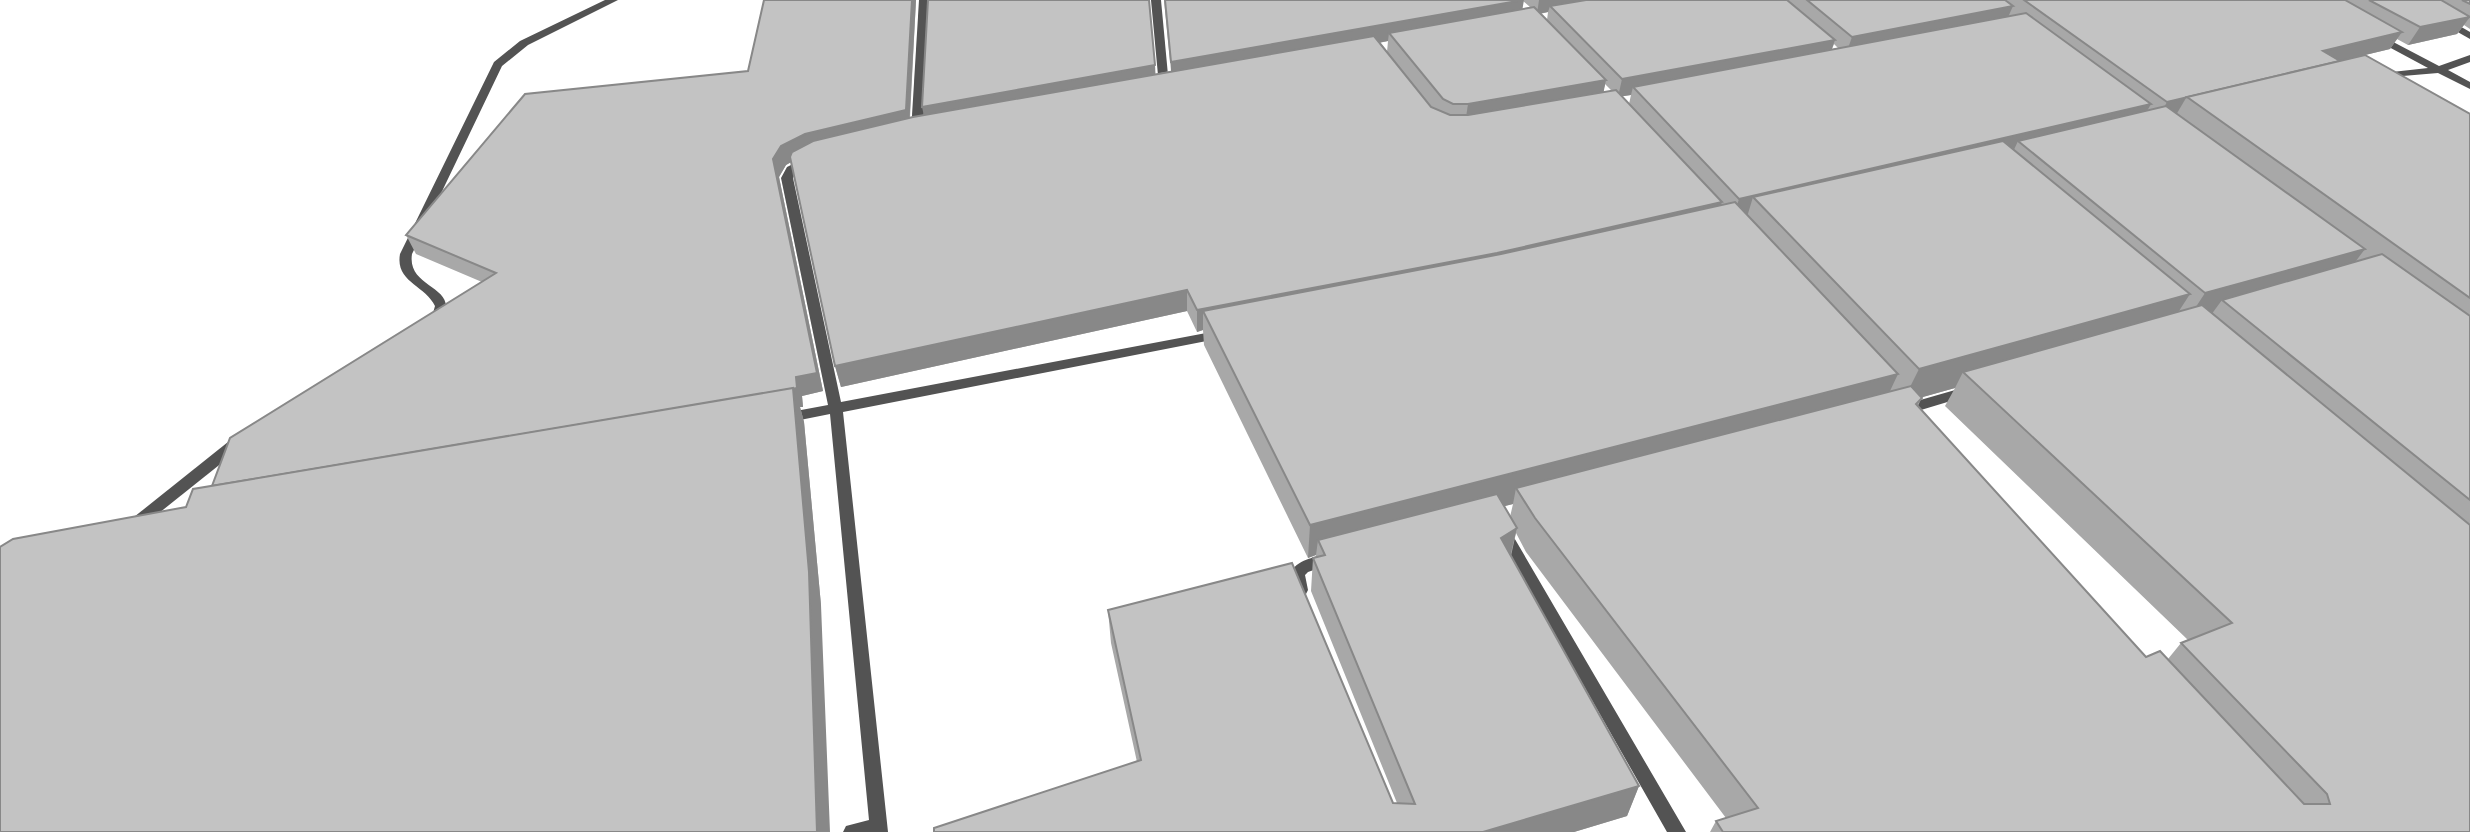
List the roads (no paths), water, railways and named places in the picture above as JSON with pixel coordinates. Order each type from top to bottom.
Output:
[{"type":"street","points":[[425,329],[438,317],[441,304],[435,293],[417,284],[406,271],[404,261],[411,241],[498,64],[524,43],[612,0]]},
{"type":"street","points":[[924,0],[910,134],[930,130]]},
{"type":"street","points":[[1156,0],[1164,86]]},
{"type":"street","points":[[2429,12],[2470,36]]},
{"type":"street","points":[[2371,33],[2470,86]]},
{"type":"street","points":[[2375,76],[2437,70],[2470,58]]},
{"type":"street","points":[[1150,89],[1177,84]]},
{"type":"street","points":[[827,154],[802,161],[792,169],[787,178],[836,409],[879,829],[852,832]]},
{"type":"street","points":[[769,421],[1233,332]]},
{"type":"street","points":[[1893,413],[1988,386]]},
{"type":"street","points":[[158,524],[124,530],[253,432]]},
{"type":"street","points":[[1495,517],[1677,832]]},
{"type":"street","points":[[1307,607],[1296,582],[1297,574],[1303,567],[1351,553]]}]
